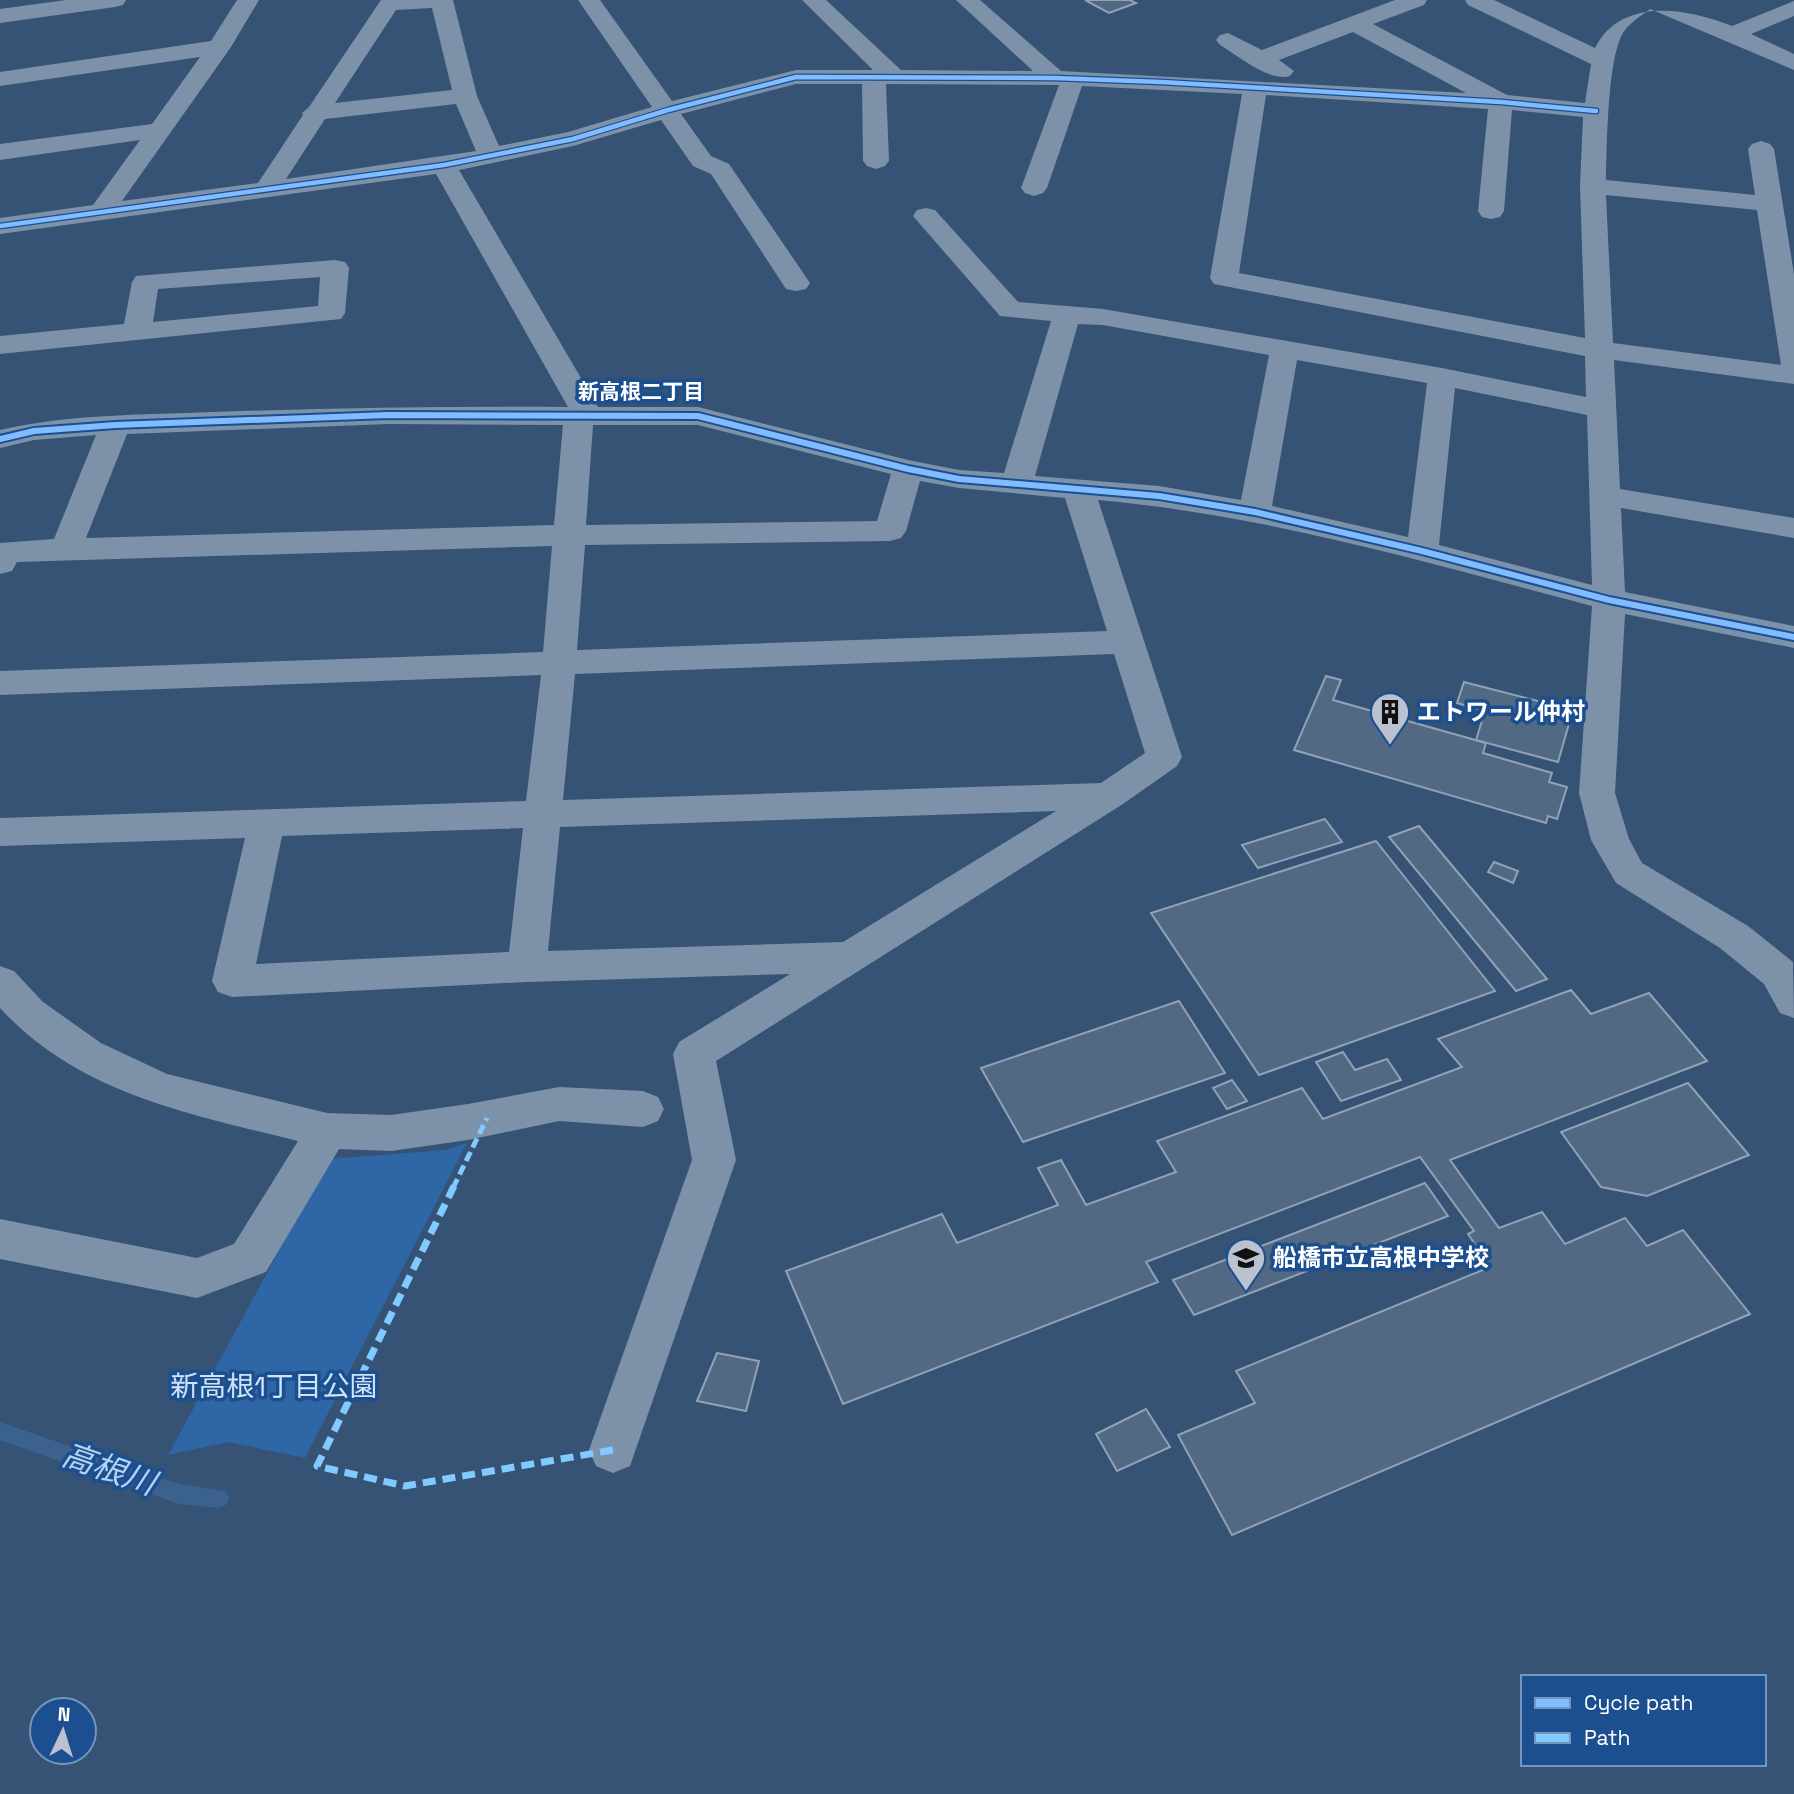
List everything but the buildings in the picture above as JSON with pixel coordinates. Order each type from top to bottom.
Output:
[{"type":"street","points":[[0,16],[115,0]]},
{"type":"street","points":[[102,211],[219,47],[248,0]]},
{"type":"street","points":[[589,0],[702,161],[720,169],[796,283]]},
{"type":"street","points":[[967,0],[1064,78]]},
{"type":"street","points":[[1260,59],[1416,0]]},
{"type":"street","points":[[1476,0],[1603,61]]},
{"type":"street","points":[[1794,63],[1732,34],[1647,0],[1613,28],[1603,61],[1596,111],[1592,186],[1609,600],[1597,793],[1610,840],[1629,873],[1743,944],[1779,973],[1794,1002]]},
{"type":"street","points":[[267,188],[314,113],[389,4],[442,1],[465,96],[490,155]]},
{"type":"street","points":[[817,1],[885,78],[876,161]]},
{"type":"street","points":[[1732,34],[1794,8]]},
{"type":"street","points":[[1354,23],[1501,102]]},
{"type":"street","points":[[1228,40],[1317,92]]},
{"type":"street","points":[[0,79],[219,47]]},
{"type":"street","points":[[0,226],[444,165],[573,139],[668,110],[796,77],[1064,78],[1501,102],[1596,111]]},
{"type":"street","points":[[1034,188],[1064,78]]},
{"type":"street","points":[[1255,89],[1224,278],[1600,351],[1794,375]]},
{"type":"street","points":[[314,113],[465,96]]},
{"type":"street","points":[[1491,211],[1501,102]]},
{"type":"street","points":[[0,152],[160,130]]},
{"type":"street","points":[[1760,149],[1786,259],[1794,362]]},
{"type":"street","points":[[444,165],[584,416],[527,967]]},
{"type":"street","points":[[1592,186],[1771,204]]},
{"type":"street","points":[[926,216],[1010,310],[1103,317],[1442,377],[1602,409]]},
{"type":"street","points":[[0,345],[331,313],[335,268],[146,282],[137,330]]},
{"type":"street","points":[[1017,483],[1067,314]]},
{"type":"street","points":[[1255,512],[1284,350]]},
{"type":"street","points":[[1422,551],[1442,377]]},
{"type":"street","points":[[0,439],[34,431],[115,425],[388,415],[698,416],[908,469],[960,479],[1159,496],[1255,512],[1422,551],[1609,600],[1794,637]]},
{"type":"street","points":[[66,549],[115,425]]},
{"type":"street","points":[[0,564],[4,552],[66,549],[571,535],[890,531],[908,469]]},
{"type":"street","points":[[613,1450],[714,1160],[694,1054],[1110,796],[1164,757],[1077,488]]},
{"type":"street","points":[[1606,496],[1794,528]]},
{"type":"street","points":[[0,683],[1126,642]]},
{"type":"street","points":[[0,832],[1110,796]]},
{"type":"street","points":[[266,825],[232,981],[527,967],[854,957]]},
{"type":"street","points":[[0,982],[29,1013],[86,1055],[159,1089],[327,1132],[391,1133],[468,1122],[559,1104],[643,1109]]},
{"type":"street","points":[[0,1239],[197,1278],[250,1258],[327,1132]]},
{"type":"green space","name":"新高根1丁目公園","points":[[467,1143],[305,1458],[228,1442],[168,1455],[329,1159],[445,1150]]},
{"type":"waterway","name":"高根川","points":[[0,1431],[179,1494],[219,1498]]},
{"type":"marked path","points":[[487,1118],[317,1466],[405,1486],[613,1450]]},
{"type":"cycle path","points":[[0,226],[444,165],[573,139],[668,110],[796,77],[1055,78],[1161,82],[1501,102],[1596,111]]},
{"type":"cycle path","points":[[0,439],[34,431],[115,425],[388,415],[698,416],[908,469],[959,479],[1159,496],[1255,512],[1422,551],[1609,600],[1794,637]]},
{"type":"place","name":"エトワール仲村","points":[[1390,746]]},
{"type":"place","name":"船橋市立高根中学校","points":[[1246,1292]]},
{"type":"district","name":"新高根二丁目","points":[[641,392]]}]
